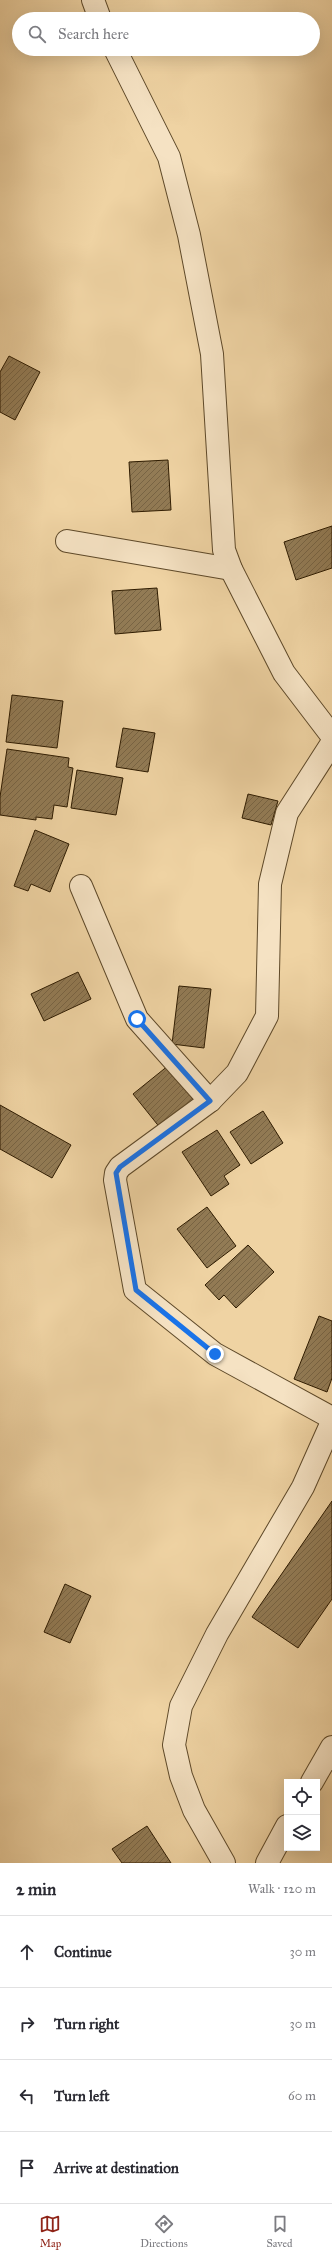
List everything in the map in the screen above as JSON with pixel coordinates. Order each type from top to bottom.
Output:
[{"type":"street","points":[[93,0],[97,12]]},
{"type":"street","points":[[118,56],[169,157],[189,235],[212,354],[224,550],[231,569],[284,674],[332,736]]},
{"type":"street","points":[[67,541],[231,569]]},
{"type":"street","points":[[332,743],[287,813],[285,820],[270,884],[267,1016],[237,1073],[210,1101],[120,1167],[116,1173],[136,1290],[215,1354],[332,1418]]},
{"type":"street","points":[[81,886],[137,1019],[210,1101]]},
{"type":"street","points":[[224,1863],[194,1810],[181,1776],[174,1745],[181,1706],[217,1634],[303,1487],[332,1422]]},
{"type":"street","points":[[314,1779],[332,1747]]},
{"type":"street","points":[[267,1863],[284,1832]]},
{"type":"building","points":[[9,356],[40,372],[15,420],[0,412],[0,372]]},
{"type":"building","points":[[168,460],[171,510],[132,512],[129,462]]},
{"type":"building","points":[[332,526],[332,568],[296,580],[284,542]]},
{"type":"building","points":[[157,588],[161,630],[115,634],[112,591]]},
{"type":"building","points":[[12,695],[63,701],[57,748],[6,742]]},
{"type":"building","points":[[123,728],[155,733],[148,772],[116,767]]},
{"type":"building","points":[[7,749],[69,758],[68,767],[73,768],[67,807],[54,805],[52,819],[36,817],[36,820],[0,815],[0,797]]},
{"type":"building","points":[[77,770],[123,778],[116,815],[71,808]]},
{"type":"building","points":[[248,794],[278,801],[271,825],[242,818]]},
{"type":"building","points":[[35,830],[69,844],[50,892],[31,884],[28,891],[14,886]]},
{"type":"building","points":[[78,972],[91,999],[44,1021],[31,994]]},
{"type":"building","points":[[179,986],[211,989],[204,1048],[172,1044]]},
{"type":"building","points":[[169,1065],[198,1101],[161,1129],[133,1094]]},
{"type":"building","points":[[0,1105],[71,1145],[52,1178],[0,1149]]},
{"type":"building","points":[[263,1111],[283,1143],[251,1164],[230,1132]]},
{"type":"building","points":[[217,1130],[240,1165],[224,1176],[229,1184],[211,1196],[182,1152]]},
{"type":"building","points":[[207,1207],[236,1246],[207,1268],[177,1229]]},
{"type":"building","points":[[248,1245],[274,1272],[236,1308],[224,1295],[219,1300],[205,1285]]},
{"type":"building","points":[[319,1316],[332,1321],[332,1378],[327,1392],[294,1379]]},
{"type":"building","points":[[332,1501],[332,1599],[298,1648],[252,1617]]},
{"type":"building","points":[[65,1584],[91,1596],[70,1643],[44,1632]]},
{"type":"building","points":[[147,1826],[171,1863],[122,1863],[112,1849]]},
{"type":"route","points":[[137,1019],[210,1101],[120,1167],[116,1173],[115,1180],[136,1290],[143,1298],[215,1354]]}]
